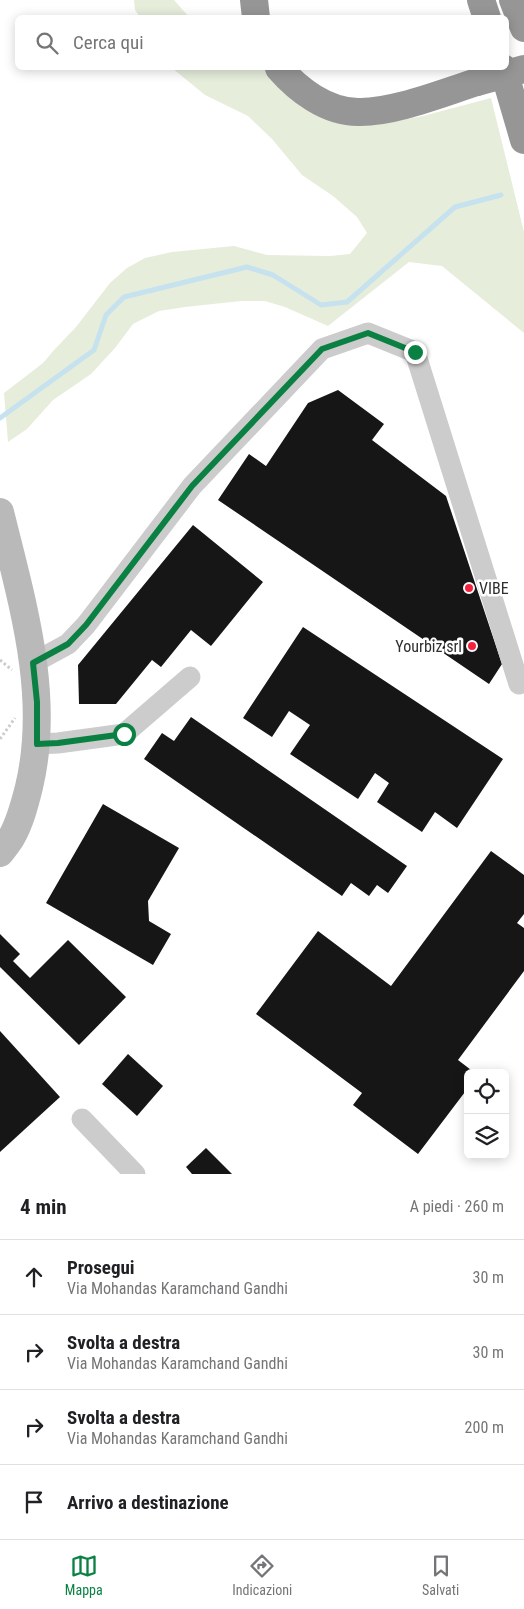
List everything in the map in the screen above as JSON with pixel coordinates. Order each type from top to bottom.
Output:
[{"type":"highway","points":[[254,0],[256,15]]},
{"type":"highway","points":[[481,0],[486,15]]},
{"type":"highway","points":[[513,0],[524,28]]},
{"type":"highway","points":[[281,70],[305,92],[324,104],[340,110],[356,112],[376,111],[398,106],[524,69]]},
{"type":"highway","points":[[503,70],[524,140]]},
{"type":"street","points":[[33,663],[68,644],[86,625],[192,486],[322,349],[368,333],[415,352],[519,684]]},
{"type":"street","points":[[0,512],[28,628],[37,702],[37,744],[25,803],[12,836],[0,853]]},
{"type":"street","points":[[37,744],[124,734],[190,677]]},
{"type":"street","points":[[82,1118],[135,1174]]},
{"type":"green space","points":[[134,0],[174,0],[187,15],[139,15],[135,10]]},
{"type":"green space","points":[[174,70],[272,70],[391,122],[423,116],[491,98],[524,232],[524,333],[442,266],[409,262],[328,326],[285,307],[265,301],[241,301],[159,311],[133,324],[115,348],[91,374],[53,400],[27,429],[8,442],[4,393],[43,363],[76,327],[110,283],[127,268],[145,258],[172,252],[234,246],[267,255],[330,256],[350,254],[367,233],[357,217],[333,196],[302,175],[272,139],[248,116],[205,95]]},
{"type":"building","points":[[338,390],[384,424],[372,440],[446,496],[502,664],[489,684],[218,500],[249,454],[266,466],[308,403]]},
{"type":"building","points":[[193,525],[263,582],[211,646],[191,630],[161,667],[152,660],[116,704],[79,704],[78,665]]},
{"type":"building","points":[[303,627],[503,759],[457,828],[435,812],[422,832],[377,802],[389,783],[375,773],[358,799],[290,754],[310,725],[289,711],[272,737],[243,718]]},
{"type":"building","points":[[191,717],[407,866],[388,893],[377,885],[369,896],[351,883],[342,896],[144,759],[162,733],[174,741]]},
{"type":"building","points":[[103,804],[179,848],[148,901],[149,921],[171,934],[153,965],[46,903]]},
{"type":"building","points":[[491,851],[524,875],[524,914],[517,923],[524,928],[524,971],[458,1060],[470,1069],[464,1069],[464,1093],[418,1154],[353,1105],[362,1093],[256,1014],[318,931],[391,986]]},
{"type":"building","points":[[0,934],[20,954],[13,961],[30,978],[68,940],[126,997],[79,1045],[0,967]]},
{"type":"building","points":[[0,1031],[60,1097],[0,1152]]},
{"type":"building","points":[[128,1054],[163,1086],[137,1116],[102,1084]]},
{"type":"building","points":[[206,1148],[232,1174],[192,1174],[186,1167]]},
{"type":"waterway","points":[[0,418],[94,350],[106,315],[124,297],[247,267],[273,275],[321,305],[347,302],[455,207],[501,195]]},
{"type":"place","name":"VIBE","points":[[469,588]]},
{"type":"place","name":"Yourbiz srl","points":[[472,646]]},
{"type":"route","points":[[124,734],[37,744],[37,702],[33,663],[68,644],[86,625],[192,486],[322,349],[368,333],[415,352]]}]
